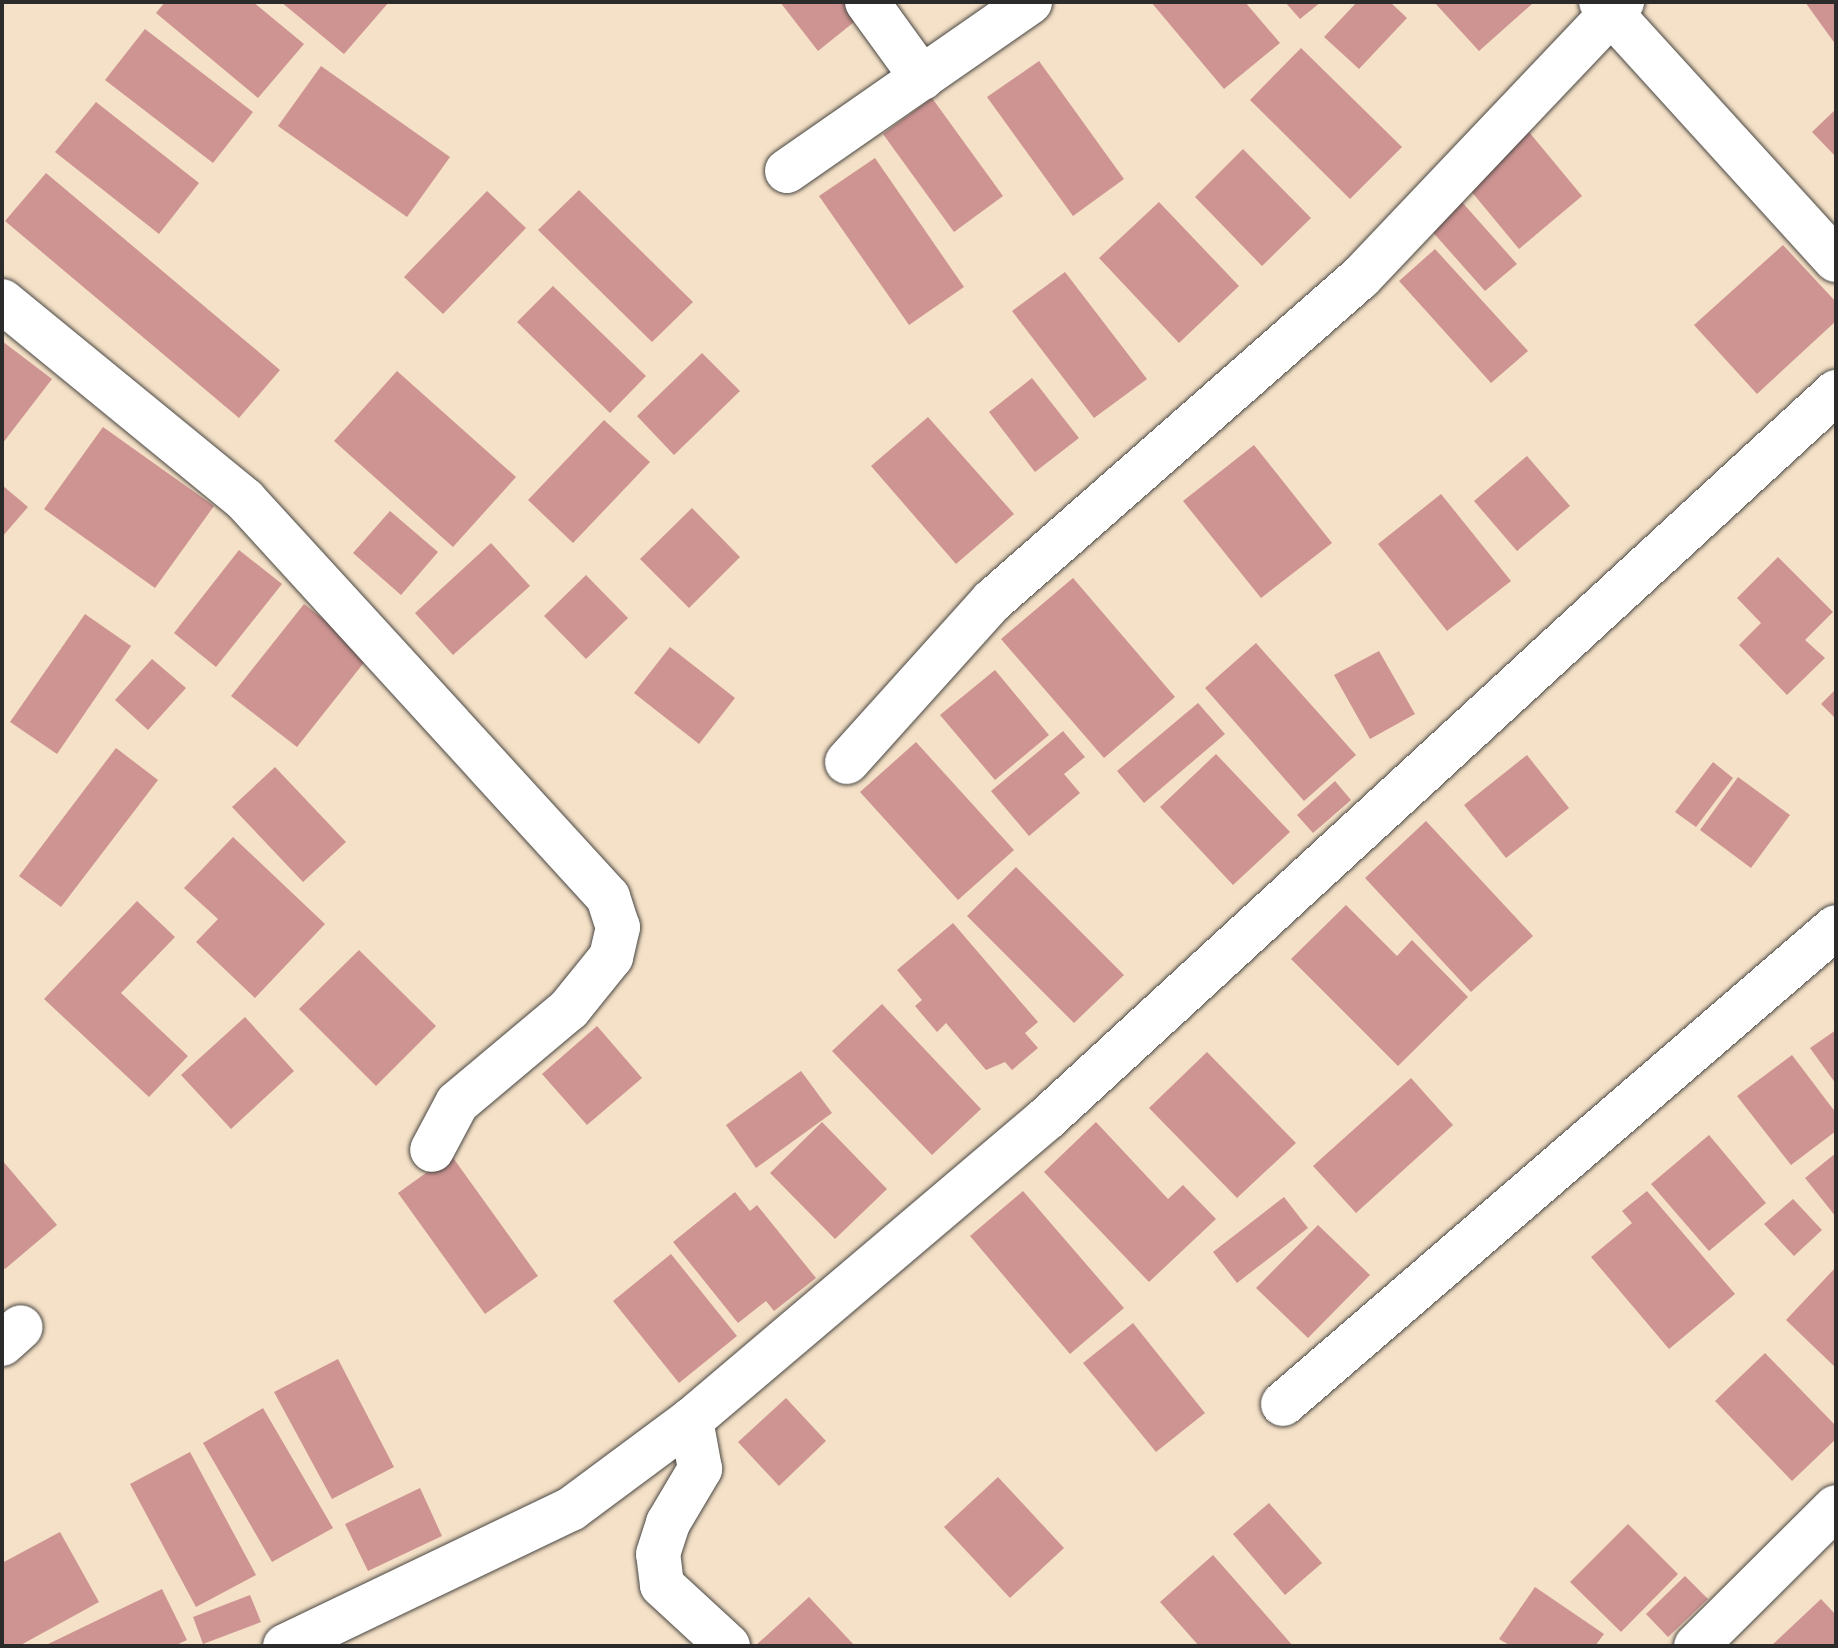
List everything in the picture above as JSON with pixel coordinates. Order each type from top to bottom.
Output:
[{"type":"street","points":[[867,2],[922,78]]},
{"type":"street","points":[[787,171],[1030,2]]},
{"type":"street","points":[[847,762],[992,601],[1360,278],[1611,5],[1836,260]]},
{"type":"street","points":[[2,301],[245,500],[608,897],[618,927],[611,957],[569,1009],[457,1103],[432,1150]]},
{"type":"street","points":[[285,1646],[571,1509],[691,1420],[1046,1119],[1836,392]]},
{"type":"street","points":[[1283,1404],[1836,927]]},
{"type":"street","points":[[691,1420],[700,1469],[668,1523],[658,1554],[662,1585],[728,1646]]},
{"type":"street","points":[[1696,1646],[1836,1507]]},
{"type":"building","points":[[165,2],[253,2],[304,44],[258,98],[156,13]]},
{"type":"building","points":[[281,2],[389,2],[344,54]]},
{"type":"building","points":[[780,2],[846,2],[859,18],[818,51]]},
{"type":"building","points":[[1151,2],[1245,2],[1280,43],[1224,89]]},
{"type":"building","points":[[1285,2],[1321,2],[1300,19]]},
{"type":"building","points":[[1357,2],[1390,2],[1407,18],[1359,69],[1324,37]]},
{"type":"building","points":[[1434,2],[1530,2],[1532,4],[1479,51]]},
{"type":"building","points":[[1805,2],[1836,2],[1836,45]]},
{"type":"building","points":[[145,29],[253,112],[213,163],[105,80]]},
{"type":"building","points":[[1301,48],[1402,147],[1350,199],[1250,100]]},
{"type":"building","points":[[1039,61],[1124,179],[1073,216],[987,97]]},
{"type":"building","points":[[321,66],[450,157],[407,217],[278,126]]},
{"type":"building","points":[[932,98],[1003,196],[954,232],[883,134]]},
{"type":"building","points":[[96,102],[199,183],[159,234],[55,152]]},
{"type":"building","points":[[1836,109],[1836,157],[1812,132]]},
{"type":"building","points":[[1529,132],[1582,196],[1519,249],[1466,185]]},
{"type":"building","points":[[1243,149],[1311,218],[1262,266],[1195,197]]},
{"type":"building","points":[[875,158],[964,287],[909,325],[819,196]]},
{"type":"building","points":[[46,173],[280,370],[239,418],[5,221]]},
{"type":"building","points":[[579,190],[693,302],[652,342],[538,230]]},
{"type":"building","points":[[487,191],[526,228],[443,314],[404,277]]},
{"type":"building","points":[[1461,201],[1517,264],[1485,291],[1430,229]]},
{"type":"building","points":[[1159,202],[1239,286],[1179,343],[1099,258]]},
{"type":"building","points":[[1783,245],[1836,302],[1836,321],[1757,394],[1694,325]]},
{"type":"building","points":[[1435,249],[1528,351],[1491,383],[1399,281]]},
{"type":"building","points":[[1065,272],[1147,379],[1094,418],[1012,311]]},
{"type":"building","points":[[553,286],[646,376],[610,413],[517,322]]},
{"type":"building","points":[[2,341],[52,379],[2,444]]},
{"type":"building","points":[[702,353],[740,391],[674,455],[637,416]]},
{"type":"building","points":[[397,371],[516,477],[453,547],[334,441]]},
{"type":"building","points":[[1032,378],[1079,438],[1035,472],[989,412]]},
{"type":"building","points":[[928,417],[1014,514],[956,564],[871,466]]},
{"type":"building","points":[[604,420],[650,462],[573,543],[528,500]]},
{"type":"building","points":[[103,427],[214,506],[155,588],[44,509]]},
{"type":"building","points":[[1254,445],[1332,543],[1261,598],[1183,501]]},
{"type":"building","points":[[1527,456],[1570,506],[1517,551],[1474,501]]},
{"type":"building","points":[[2,485],[28,507],[2,537]]},
{"type":"building","points":[[1441,494],[1511,581],[1447,631],[1378,544]]},
{"type":"building","points":[[692,508],[740,557],[689,608],[640,559]]},
{"type":"building","points":[[390,511],[438,552],[401,595],[353,553]]},
{"type":"building","points":[[491,543],[530,586],[453,655],[415,613]]},
{"type":"building","points":[[239,550],[282,584],[216,667],[174,633]]},
{"type":"building","points":[[1778,557],[1833,612],[1805,640],[1825,658],[1787,695],[1739,645],[1761,623],[1737,598]]},
{"type":"building","points":[[586,575],[628,618],[586,659],[544,616]]},
{"type":"building","points":[[1073,578],[1175,697],[1104,758],[1001,639]]},
{"type":"building","points":[[304,604],[370,655],[297,747],[231,696]]},
{"type":"building","points":[[85,614],[131,646],[57,754],[10,722]]},
{"type":"building","points":[[1256,643],[1356,755],[1304,801],[1205,688]]},
{"type":"building","points":[[670,647],[735,698],[699,744],[634,693]]},
{"type":"building","points":[[1379,651],[1415,714],[1370,739],[1334,675]]},
{"type":"building","points":[[152,659],[186,688],[148,730],[115,700]]},
{"type":"building","points":[[995,670],[1049,735],[995,780],[940,715]]},
{"type":"building","points":[[1836,689],[1836,719],[1821,704]]},
{"type":"building","points":[[1198,703],[1225,734],[1144,803],[1117,771]]},
{"type":"building","points":[[1063,731],[1085,757],[1064,774],[1080,793],[1029,836],[991,791]]},
{"type":"building","points":[[916,742],[1014,850],[958,900],[860,792]]},
{"type":"building","points":[[116,748],[158,780],[61,907],[19,876]]},
{"type":"building","points":[[1216,754],[1290,832],[1233,885],[1160,807]]},
{"type":"building","points":[[1527,755],[1569,808],[1506,858],[1464,805]]},
{"type":"building","points":[[1713,762],[1733,778],[1696,827],[1675,812]]},
{"type":"building","points":[[275,767],[346,842],[303,882],[232,807]]},
{"type":"building","points":[[1738,777],[1790,815],[1751,868],[1700,830]]},
{"type":"building","points":[[1335,781],[1351,800],[1313,833],[1297,815]]},
{"type":"building","points":[[1426,821],[1533,936],[1471,992],[1365,878]]},
{"type":"building","points":[[233,837],[325,924],[255,998],[196,942],[218,919],[184,888]]},
{"type":"building","points":[[1016,867],[1124,975],[1074,1023],[967,916]]},
{"type":"building","points":[[137,901],[175,937],[121,993],[188,1056],[149,1097],[44,999]]},
{"type":"building","points":[[1346,905],[1397,956],[1412,940],[1468,997],[1398,1066],[1291,959]]},
{"type":"building","points":[[953,923],[1038,1022],[1025,1033],[1038,1048],[1012,1070],[1005,1062],[986,1070],[946,1023],[937,1032],[915,1006],[922,1000],[897,970]]},
{"type":"building","points":[[359,950],[436,1026],[376,1086],[299,1009]]},
{"type":"building","points":[[882,1004],[981,1109],[932,1155],[832,1051]]},
{"type":"building","points":[[245,1017],[294,1071],[231,1129],[181,1075]]},
{"type":"building","points":[[597,1026],[642,1078],[587,1125],[542,1074]]},
{"type":"building","points":[[1836,1030],[1836,1084],[1810,1048]]},
{"type":"building","points":[[1207,1052],[1296,1143],[1237,1198],[1149,1108]]},
{"type":"building","points":[[1792,1055],[1836,1113],[1836,1131],[1791,1165],[1737,1096]]},
{"type":"building","points":[[801,1071],[832,1113],[756,1168],[726,1125]]},
{"type":"building","points":[[1411,1078],[1453,1125],[1356,1213],[1313,1166]]},
{"type":"building","points":[[822,1122],[887,1189],[835,1239],[770,1173]]},
{"type":"building","points":[[1096,1122],[1168,1199],[1183,1185],[1216,1219],[1149,1282],[1044,1172]]},
{"type":"building","points":[[1709,1135],[1766,1203],[1709,1251],[1651,1184]]},
{"type":"building","points":[[1836,1153],[1836,1217],[1805,1178]]},
{"type":"building","points":[[451,1155],[538,1276],[485,1314],[398,1193]]},
{"type":"building","points":[[2,1160],[57,1225],[5,1269],[2,1266]]},
{"type":"building","points":[[1023,1191],[1124,1308],[1070,1354],[970,1236]]},
{"type":"building","points":[[1647,1191],[1735,1294],[1669,1349],[1591,1257],[1632,1223],[1622,1211]]},
{"type":"building","points":[[735,1192],[750,1211],[757,1205],[816,1278],[774,1311],[766,1301],[738,1323],[673,1242]]},
{"type":"building","points":[[1284,1197],[1308,1228],[1237,1283],[1213,1252]]},
{"type":"building","points":[[1793,1199],[1822,1230],[1794,1256],[1764,1224]]},
{"type":"building","points":[[1318,1225],[1370,1275],[1308,1338],[1256,1288]]},
{"type":"building","points":[[671,1254],[737,1336],[679,1383],[613,1301]]},
{"type":"building","points":[[1836,1267],[1836,1368],[1786,1320]]},
{"type":"building","points":[[1133,1323],[1205,1413],[1156,1452],[1083,1363]]},
{"type":"building","points":[[1765,1353],[1836,1426],[1836,1439],[1792,1481],[1715,1401]]},
{"type":"building","points":[[338,1359],[394,1467],[332,1499],[274,1392]]},
{"type":"building","points":[[786,1398],[826,1441],[779,1486],[738,1442]]},
{"type":"building","points":[[263,1408],[333,1528],[272,1562],[203,1443]]},
{"type":"building","points":[[190,1452],[256,1575],[196,1607],[130,1484]]},
{"type":"building","points":[[998,1477],[1064,1548],[1010,1598],[944,1527]]},
{"type":"building","points":[[420,1488],[442,1536],[368,1571],[345,1524]]},
{"type":"building","points":[[1269,1503],[1322,1563],[1285,1595],[1233,1534]]},
{"type":"building","points":[[1628,1524],[1678,1574],[1621,1632],[1570,1582]]},
{"type":"building","points":[[60,1532],[99,1602],[19,1646],[2,1646],[2,1563]]},
{"type":"building","points":[[1213,1555],[1293,1646],[1199,1646],[1160,1602]]},
{"type":"building","points":[[1685,1576],[1708,1599],[1668,1637],[1646,1614]]},
{"type":"building","points":[[1535,1587],[1604,1634],[1595,1646],[1511,1646],[1499,1639]]},
{"type":"building","points":[[162,1589],[187,1640],[174,1646],[44,1646]]},
{"type":"building","points":[[250,1595],[261,1622],[203,1644],[193,1617]]},
{"type":"building","points":[[809,1597],[855,1646],[755,1646]]},
{"type":"building","points":[[1821,1599],[1836,1615],[1836,1646],[1771,1646]]}]
